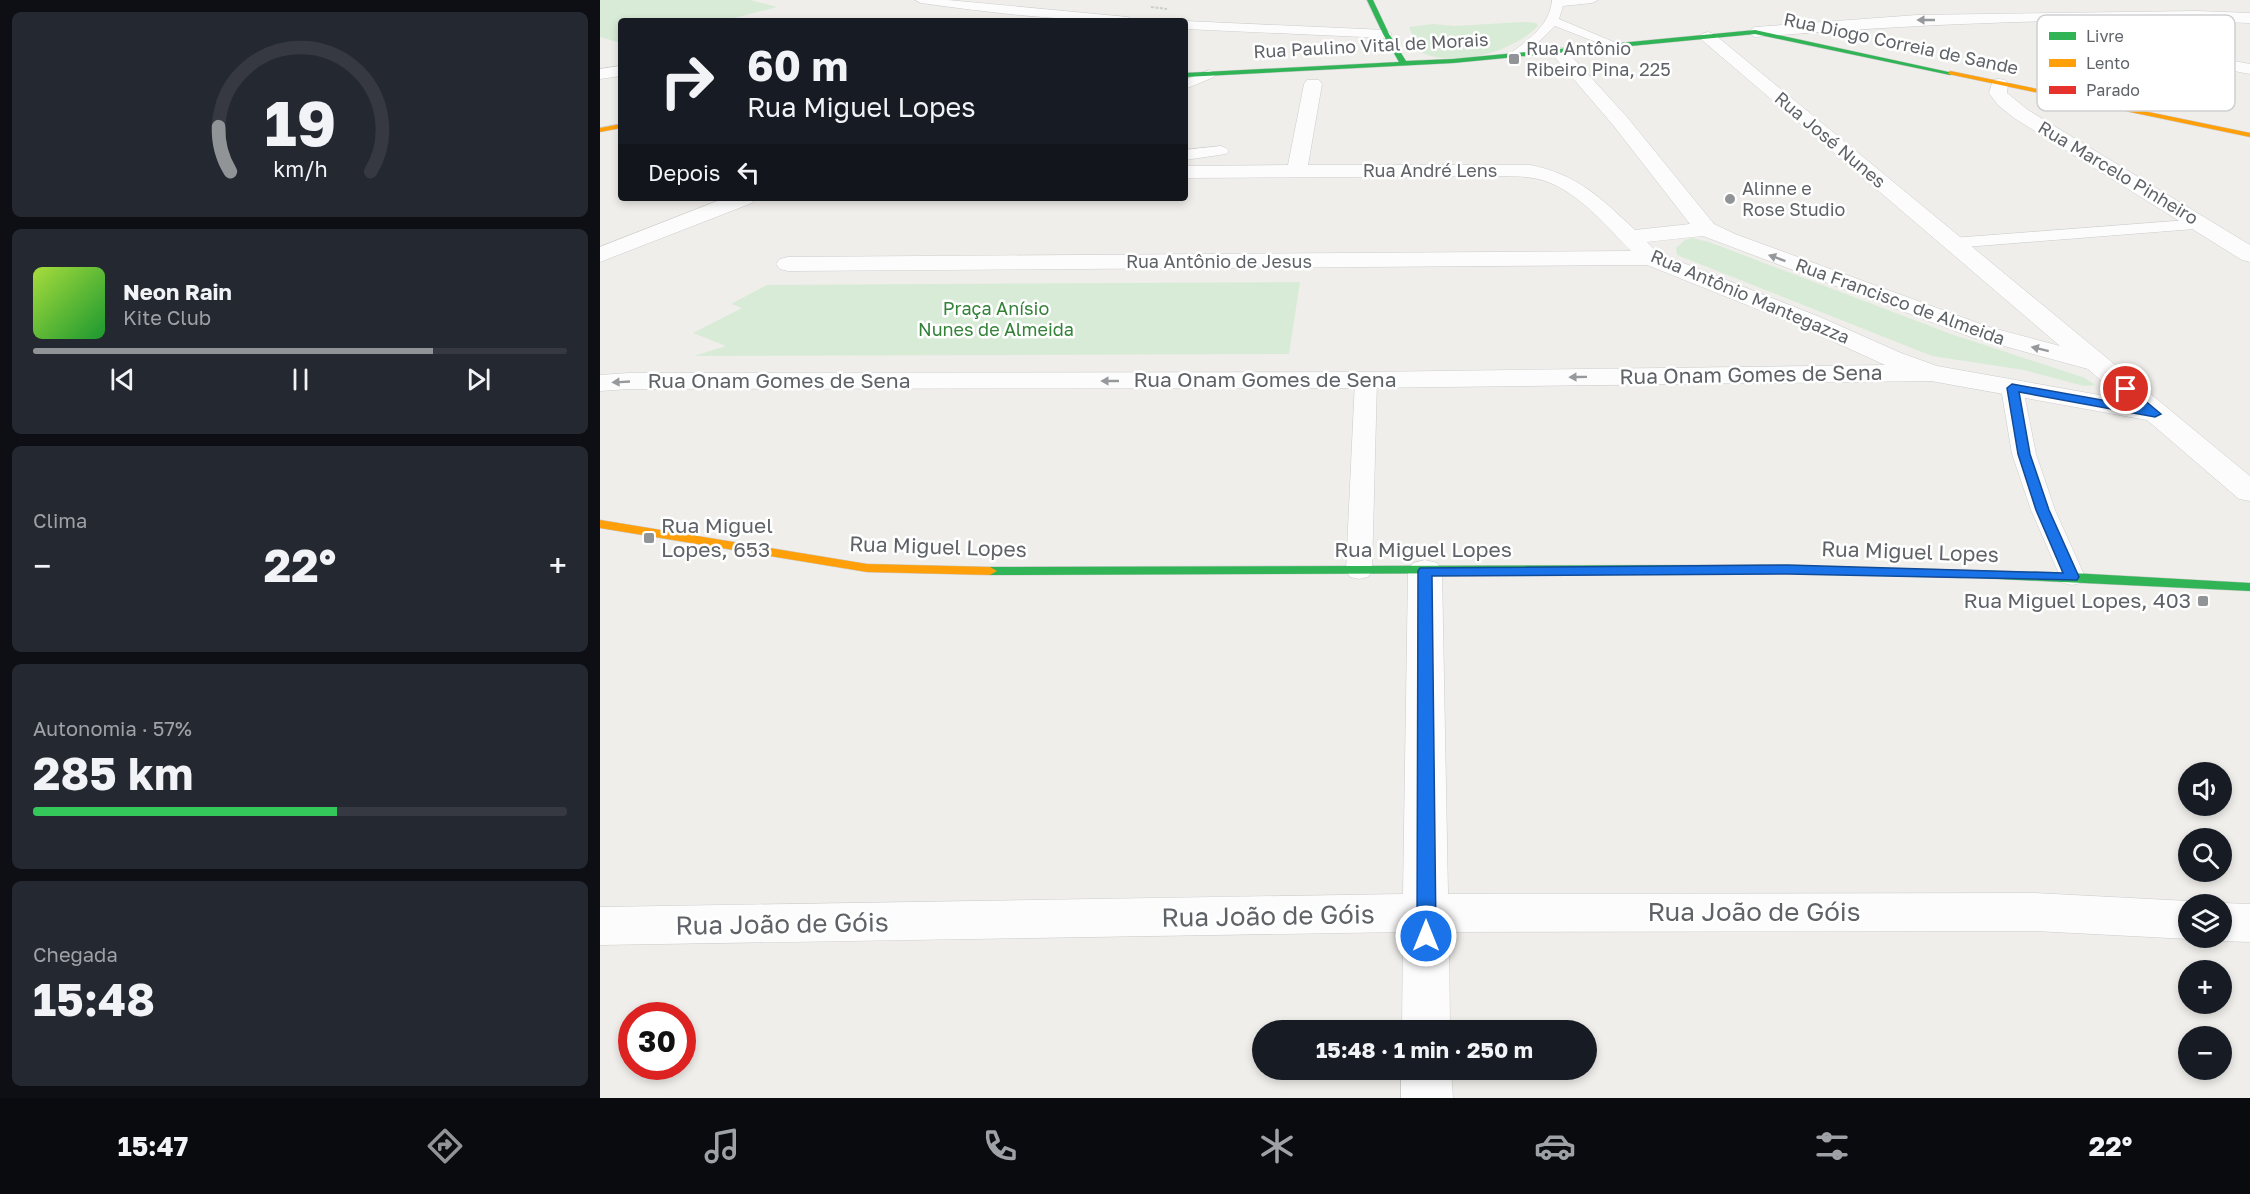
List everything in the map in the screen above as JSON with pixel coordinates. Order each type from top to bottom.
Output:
[{"type":"street","points":[[1370,0],[1386,34],[1404,64]]},
{"type":"street","points":[[2235,17],[2250,18]]},
{"type":"street","points":[[1755,32],[1892,21],[2037,19]]},
{"type":"street","points":[[1985,20],[2037,30]]},
{"type":"street","name":"Rua Diogo Correia de Sande","points":[[1615,45],[1755,32],[2037,92]]},
{"type":"street","name":"Rua José Nunes","points":[[1708,37],[2250,492]]},
{"type":"street","name":"Rua Paulino Vital de Morais","points":[[1188,75],[1404,64],[1615,45]]},
{"type":"street","name":"Rua Francisco de Almeida","points":[[1558,51],[1620,122],[1706,229],[1736,243],[1980,332],[2097,364]]},
{"type":"street","points":[[2235,66],[2250,69]]},
{"type":"street","points":[[600,74],[618,71]]},
{"type":"street","points":[[1297,171],[1312,84]]},
{"type":"street","name":"Rua Marcelo Pinheiro","points":[[2000,84],[1998,93],[2004,101],[2021,114],[2250,255]]},
{"type":"street","name":"Rua Diogo Correia de Sande","points":[[2132,111],[2250,135]]},
{"type":"street","points":[[600,130],[618,127]]},
{"type":"street","name":"Rua André Lens","points":[[1188,172],[1496,171],[1540,173],[1560,180],[1571,187],[1630,237]]},
{"type":"street","points":[[600,255],[736,201]]},
{"type":"street","points":[[1630,237],[1706,229]]},
{"type":"street","name":"Rua Antônio Mantegazza","points":[[1630,237],[1650,258],[1811,322],[1892,359],[1930,373],[2155,414]]},
{"type":"street","name":"Rua Antônio de Jesus","points":[[788,264],[1650,258]]},
{"type":"street","name":"Rua Onam Gomes de Sena","points":[[600,383],[629,381],[1366,380],[1930,373]]},
{"type":"street","name":"Rua Miguel Lopes","points":[[600,524],[806,560],[867,568],[936,571],[1788,569],[2072,577],[2250,587]]},
{"type":"street","points":[[1425,571],[1426,1020]]},
{"type":"street","name":"Rua João de Góis","points":[[600,926],[1426,913],[2035,912],[2178,919]]},
{"type":"street","points":[[2232,922],[2250,923]]},
{"type":"street","points":[[1426,1080],[1426,1098]]},
{"type":"lane","points":[[921,0],[1088,18]]},
{"type":"lane","points":[[1517,55],[1536,40],[1555,17],[1558,2],[1592,0]]},
{"type":"lane","points":[[1551,20],[1615,45]]},
{"type":"lane","points":[[1188,25],[1386,34]]},
{"type":"lane","points":[[1188,84],[1209,74]]},
{"type":"lane","points":[[1188,155],[1221,151]]},
{"type":"lane","points":[[1953,243],[2201,224]]},
{"type":"lane","points":[[1359,571],[1366,380]]},
{"type":"lane","points":[[2012,388],[2024,454],[2043,510],[2072,577]]},
{"type":"green space","points":[[600,0],[750,0],[777,7],[735,18],[618,18],[618,42],[600,37]]},
{"type":"green space","points":[[1536,23],[1538,26],[1513,44],[1466,58],[1434,57],[1420,52],[1409,27],[1433,24],[1454,26]]},
{"type":"green space","points":[[1692,238],[1709,242],[1951,334],[2085,378],[2095,385],[2084,386],[2024,370],[1932,356],[1677,255],[1676,248],[1685,240]]},
{"type":"green space","name":"Praça Anísio Nunes de Almeida","points":[[1300,282],[1289,354],[694,356],[726,346],[693,333],[742,308],[731,304],[767,285]]},
{"type":"traffic: fast","points":[[1370,0],[1386,34],[1404,64]]},
{"type":"traffic: fast","points":[[1188,75],[1453,61],[1755,32],[1950,73]]},
{"type":"traffic: fast","points":[[990,571],[1760,569]]},
{"type":"traffic: fast","points":[[1962,574],[2072,577],[2250,587]]},
{"type":"traffic: slow","points":[[1950,73],[2037,91]]},
{"type":"traffic: slow","points":[[2134,111],[2250,135]]},
{"type":"traffic: slow","points":[[600,130],[618,127]]},
{"type":"traffic: slow","points":[[600,524],[867,568],[990,571]]},
{"type":"traffic: jam","points":[[1760,569],[1962,574]]},
{"type":"place","name":"Rua Antônio Ribeiro Pina, 225","points":[[1514,59]]},
{"type":"place","name":"Alinne e Rose Studio","points":[[1730,199]]},
{"type":"place","name":"Rua Miguel Lopes, 653","points":[[649,538]]},
{"type":"place","name":"Rua Miguel Lopes, 403","points":[[2203,601]]},
{"type":"route","points":[[1426,936],[1425,571],[1788,569],[2072,577],[2043,510],[2024,454],[2012,388],[2155,414],[2126,389]]}]
